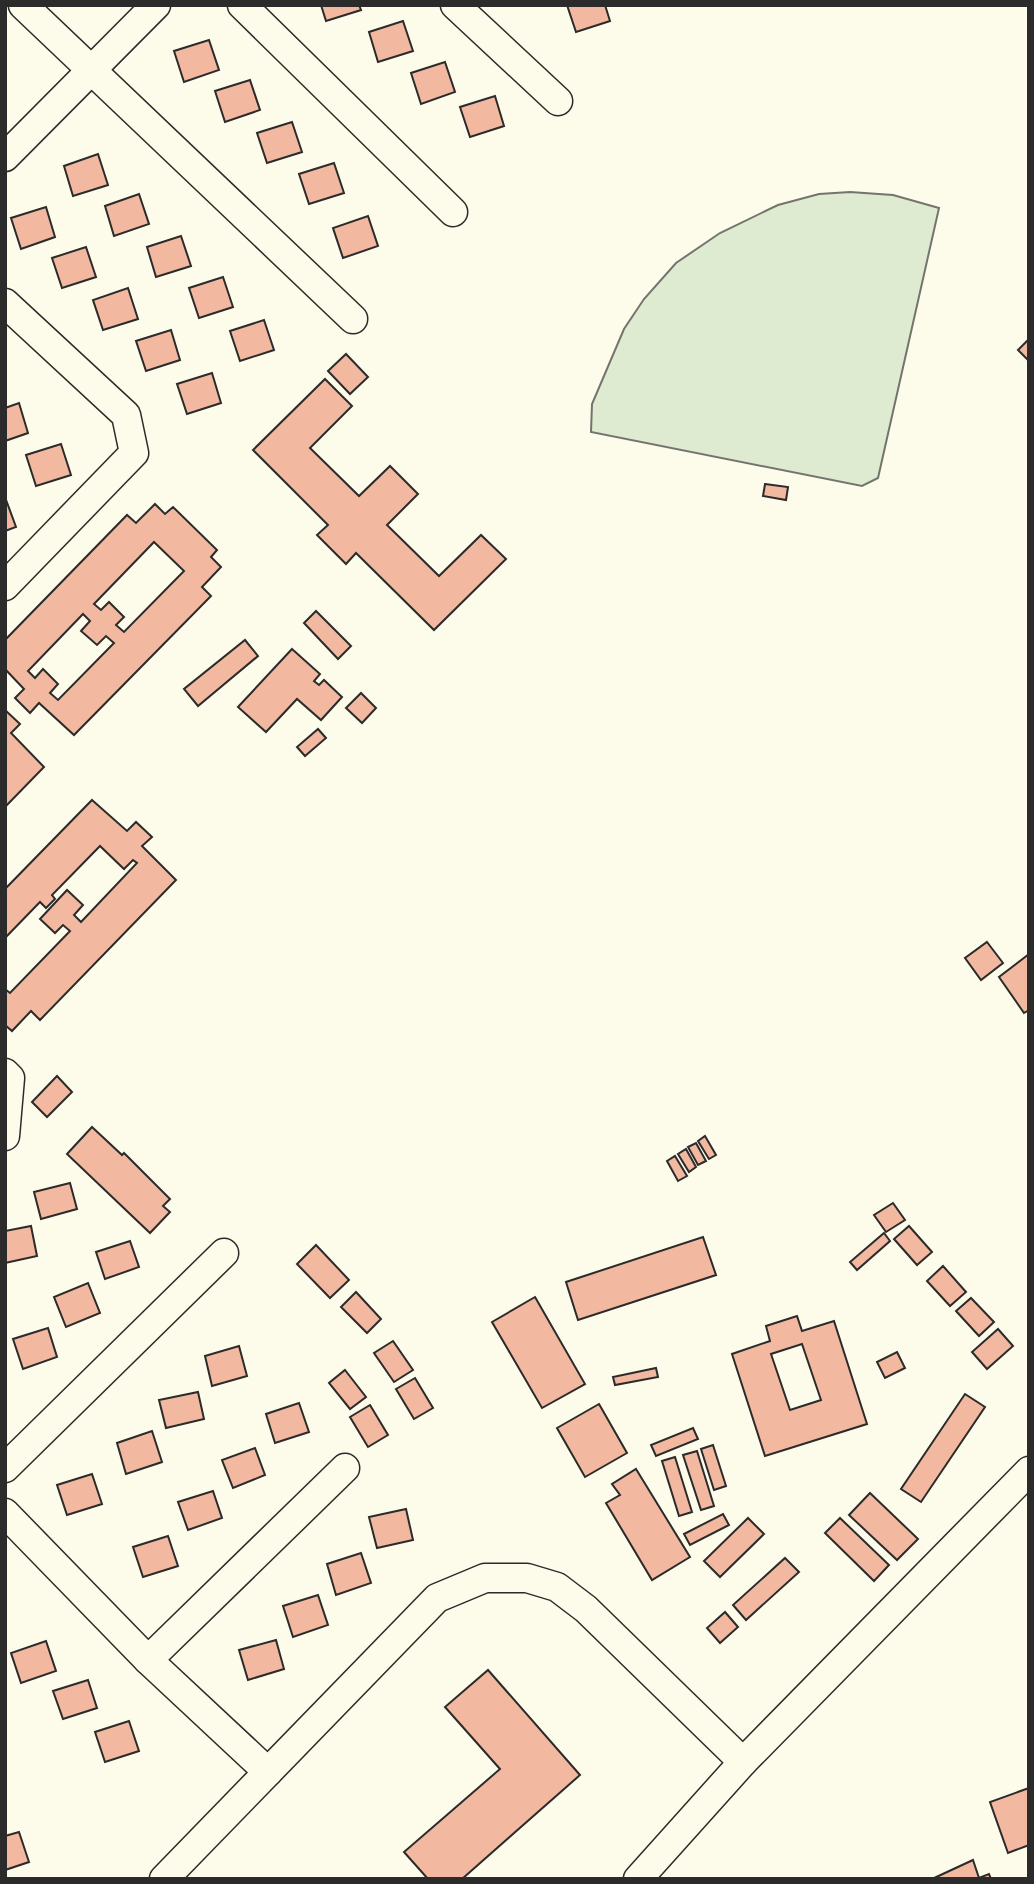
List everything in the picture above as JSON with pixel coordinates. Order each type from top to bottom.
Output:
[{"type":"street","points":[[23,5],[352,319]]},
{"type":"street","points":[[5,158],[156,5]]},
{"type":"street","points":[[242,5],[453,212]]},
{"type":"street","points":[[455,5],[558,101]]},
{"type":"street","points":[[5,303],[126,415],[134,453],[5,586]]},
{"type":"street","points":[[5,1073],[10,1078],[5,1136]]},
{"type":"street","points":[[5,1468],[224,1253]]},
{"type":"street","points":[[148,1660],[345,1468]]},
{"type":"street","points":[[638,1879],[743,1762],[1029,1471]]},
{"type":"street","points":[[5,1513],[148,1660],[268,1772]]},
{"type":"street","points":[[164,1879],[437,1598],[485,1578],[527,1578],[557,1587],[586,1609],[743,1762]]},
{"type":"green space","points":[[850,192],[893,195],[939,208],[878,478],[862,486],[591,432],[592,404],[624,329],[644,299],[676,263],[720,233],[778,205],[819,194]]},
{"type":"building","points":[[321,5],[359,5],[361,10],[326,21]]},
{"type":"building","points":[[567,5],[605,5],[610,21],[576,32]]},
{"type":"building","points":[[403,21],[413,51],[378,62],[369,32]]},
{"type":"building","points":[[209,40],[219,70],[184,82],[174,51]]},
{"type":"building","points":[[445,62],[455,92],[421,104],[411,73]]},
{"type":"building","points":[[250,80],[260,110],[225,122],[215,91]]},
{"type":"building","points":[[495,96],[504,126],[470,137],[460,107]]},
{"type":"building","points":[[292,122],[302,152],[267,163],[257,133]]},
{"type":"building","points":[[98,154],[108,185],[73,196],[64,166]]},
{"type":"building","points":[[334,163],[344,193],[309,204],[299,174]]},
{"type":"building","points":[[139,194],[149,224],[114,236],[105,206]]},
{"type":"building","points":[[46,207],[55,237],[21,249],[11,218]]},
{"type":"building","points":[[368,216],[378,246],[343,258],[333,228]]},
{"type":"building","points":[[181,236],[191,266],[156,277],[147,247]]},
{"type":"building","points":[[86,247],[96,277],[62,288],[52,258]]},
{"type":"building","points":[[223,277],[233,307],[199,318],[189,288]]},
{"type":"building","points":[[128,288],[138,319],[103,330],[93,300]]},
{"type":"building","points":[[264,320],[274,350],[240,361],[230,331]]},
{"type":"building","points":[[171,330],[180,360],[146,371],[136,341]]},
{"type":"building","points":[[1029,339],[1029,361],[1018,350]]},
{"type":"building","points":[[346,354],[368,377],[350,394],[328,371]]},
{"type":"building","points":[[212,373],[221,403],[187,414],[177,384]]},
{"type":"building","points":[[325,379],[352,406],[310,448],[359,496],[390,466],[418,494],[387,525],[439,576],[481,535],[506,559],[434,630],[356,553],[346,564],[317,535],[328,525],[253,450]]},
{"type":"building","points":[[19,403],[28,433],[5,441],[5,408]]},
{"type":"building","points":[[61,444],[71,475],[36,486],[26,455]]},
{"type":"building","points":[[765,484],[788,487],[786,500],[763,496]]},
{"type":"building","points":[[5,497],[16,527],[5,531]]},
{"type":"building","points":[[155,504],[165,514],[173,507],[217,550],[211,557],[221,567],[202,587],[211,596],[74,735],[39,703],[30,713],[15,698],[24,689],[5,669],[5,640],[127,515],[136,523]],"holes":[[[154,542],[184,571],[124,632],[116,625],[124,617],[109,602],[101,610],[94,604]],[[83,614],[90,621],[81,631],[97,645],[106,636],[114,643],[58,700],[50,693],[58,684],[43,669],[35,678],[28,671]]]},
{"type":"building","points":[[316,611],[351,646],[338,659],[304,623]]},
{"type":"building","points":[[245,640],[258,656],[198,706],[184,689]]},
{"type":"building","points":[[292,649],[320,674],[314,681],[319,685],[324,680],[342,697],[321,720],[297,699],[266,732],[238,707]]},
{"type":"building","points":[[361,693],[376,708],[362,723],[346,708]]},
{"type":"building","points":[[5,710],[20,724],[11,733],[44,767],[5,807]]},
{"type":"building","points":[[318,729],[326,738],[305,756],[297,747]]},
{"type":"building","points":[[92,800],[127,831],[136,822],[152,837],[142,846],[176,880],[40,1020],[31,1011],[12,1031],[5,1025],[5,989],[10,993],[70,931],[63,925],[55,933],[40,919],[67,890],[83,905],[74,915],[81,922],[137,863],[133,860],[124,869],[100,846],[52,895],[55,899],[46,908],[40,902],[5,938],[5,889]]},
{"type":"building","points":[[987,942],[1003,963],[981,980],[965,958]]},
{"type":"building","points":[[1029,954],[1029,1010],[1024,1013],[999,977]]},
{"type":"building","points":[[57,1076],[72,1092],[47,1117],[32,1102]]},
{"type":"building","points":[[92,1127],[122,1155],[124,1153],[170,1199],[163,1206],[170,1212],[150,1233],[67,1154]]},
{"type":"building","points":[[705,1136],[716,1155],[709,1159],[698,1141]]},
{"type":"building","points":[[696,1143],[706,1161],[698,1165],[688,1147]]},
{"type":"building","points":[[686,1149],[696,1167],[689,1172],[678,1154]]},
{"type":"building","points":[[675,1156],[687,1176],[678,1181],[667,1161]]},
{"type":"building","points":[[70,1183],[77,1209],[41,1219],[34,1192]]},
{"type":"building","points":[[893,1203],[905,1220],[886,1232],[874,1215]]},
{"type":"building","points":[[31,1226],[37,1256],[5,1263],[5,1231]]},
{"type":"building","points":[[909,1226],[932,1252],[917,1265],[894,1239]]},
{"type":"building","points":[[884,1233],[890,1241],[857,1270],[850,1262]]},
{"type":"building","points":[[703,1237],[716,1275],[578,1320],[566,1282]]},
{"type":"building","points":[[130,1241],[139,1267],[105,1279],[96,1252]]},
{"type":"building","points":[[316,1245],[349,1280],[330,1298],[297,1264]]},
{"type":"building","points":[[943,1266],[966,1292],[950,1306],[927,1281]]},
{"type":"building","points":[[88,1283],[100,1313],[66,1327],[54,1297]]},
{"type":"building","points":[[356,1292],[381,1319],[367,1333],[341,1307]]},
{"type":"building","points":[[535,1297],[585,1384],[542,1408],[492,1322]]},
{"type":"building","points":[[971,1298],[994,1322],[979,1336],[956,1311]]},
{"type":"building","points":[[797,1316],[802,1331],[834,1321],[867,1424],[765,1456],[732,1354],[770,1341],[766,1326]],"holes":[[[802,1344],[821,1400],[790,1410],[771,1354]]]},
{"type":"building","points":[[48,1328],[57,1357],[23,1369],[13,1339]]},
{"type":"building","points":[[998,1329],[1013,1346],[987,1369],[972,1352]]},
{"type":"building","points":[[393,1341],[413,1370],[394,1382],[374,1353]]},
{"type":"building","points":[[239,1346],[247,1376],[212,1386],[205,1356]]},
{"type":"building","points":[[897,1352],[905,1368],[885,1378],[877,1362]]},
{"type":"building","points":[[656,1368],[658,1377],[615,1385],[613,1377]]},
{"type":"building","points":[[345,1370],[366,1397],[350,1409],[329,1383]]},
{"type":"building","points":[[415,1378],[433,1408],[414,1419],[396,1389]]},
{"type":"building","points":[[198,1392],[204,1419],[166,1428],[159,1400]]},
{"type":"building","points":[[965,1394],[985,1407],[921,1502],[901,1489]]},
{"type":"building","points":[[299,1403],[309,1432],[275,1443],[266,1414]]},
{"type":"building","points":[[599,1404],[627,1453],[585,1477],[557,1428]]},
{"type":"building","points":[[370,1405],[388,1435],[368,1447],[350,1417]]},
{"type":"building","points":[[693,1428],[698,1439],[656,1456],[651,1445]]},
{"type":"building","points":[[152,1431],[162,1462],[126,1474],[117,1443]]},
{"type":"building","points":[[713,1445],[726,1486],[714,1490],[701,1449]]},
{"type":"building","points":[[255,1448],[265,1475],[233,1488],[222,1460]]},
{"type":"building","points":[[697,1451],[714,1506],[701,1510],[683,1455]]},
{"type":"building","points":[[675,1457],[692,1512],[679,1516],[662,1461]]},
{"type":"building","points":[[636,1469],[690,1557],[652,1580],[606,1503],[620,1495],[612,1484]]},
{"type":"building","points":[[92,1474],[102,1504],[67,1515],[57,1485]]},
{"type":"building","points":[[213,1491],[222,1518],[188,1530],[178,1502]]},
{"type":"building","points":[[870,1493],[918,1539],[897,1560],[849,1515]]},
{"type":"building","points":[[406,1509],[413,1540],[377,1548],[369,1517]]},
{"type":"building","points":[[723,1514],[729,1525],[690,1545],[684,1534]]},
{"type":"building","points":[[748,1518],[764,1534],[720,1577],[704,1561]]},
{"type":"building","points":[[840,1518],[889,1565],[874,1581],[825,1533]]},
{"type":"building","points":[[168,1536],[178,1566],[143,1577],[133,1547]]},
{"type":"building","points":[[361,1553],[371,1583],[336,1595],[327,1564]]},
{"type":"building","points":[[785,1558],[799,1572],[746,1620],[733,1605]]},
{"type":"building","points":[[318,1595],[328,1625],[293,1637],[283,1606]]},
{"type":"building","points":[[725,1612],[738,1627],[720,1643],[707,1628]]},
{"type":"building","points":[[276,1640],[284,1669],[248,1680],[239,1650]]},
{"type":"building","points":[[46,1641],[56,1671],[21,1683],[11,1653]]},
{"type":"building","points":[[488,1670],[580,1775],[462,1879],[428,1879],[404,1852],[500,1769],[445,1707]]},
{"type":"building","points":[[88,1680],[97,1708],[63,1719],[53,1691]]},
{"type":"building","points":[[129,1721],[139,1751],[105,1762],[95,1732]]},
{"type":"building","points":[[1029,1788],[1029,1845],[1008,1853],[990,1802]]},
{"type":"building","points":[[19,1832],[29,1862],[5,1870],[5,1836]]},
{"type":"building","points":[[973,1860],[979,1878],[989,1874],[991,1879],[932,1879]]}]
